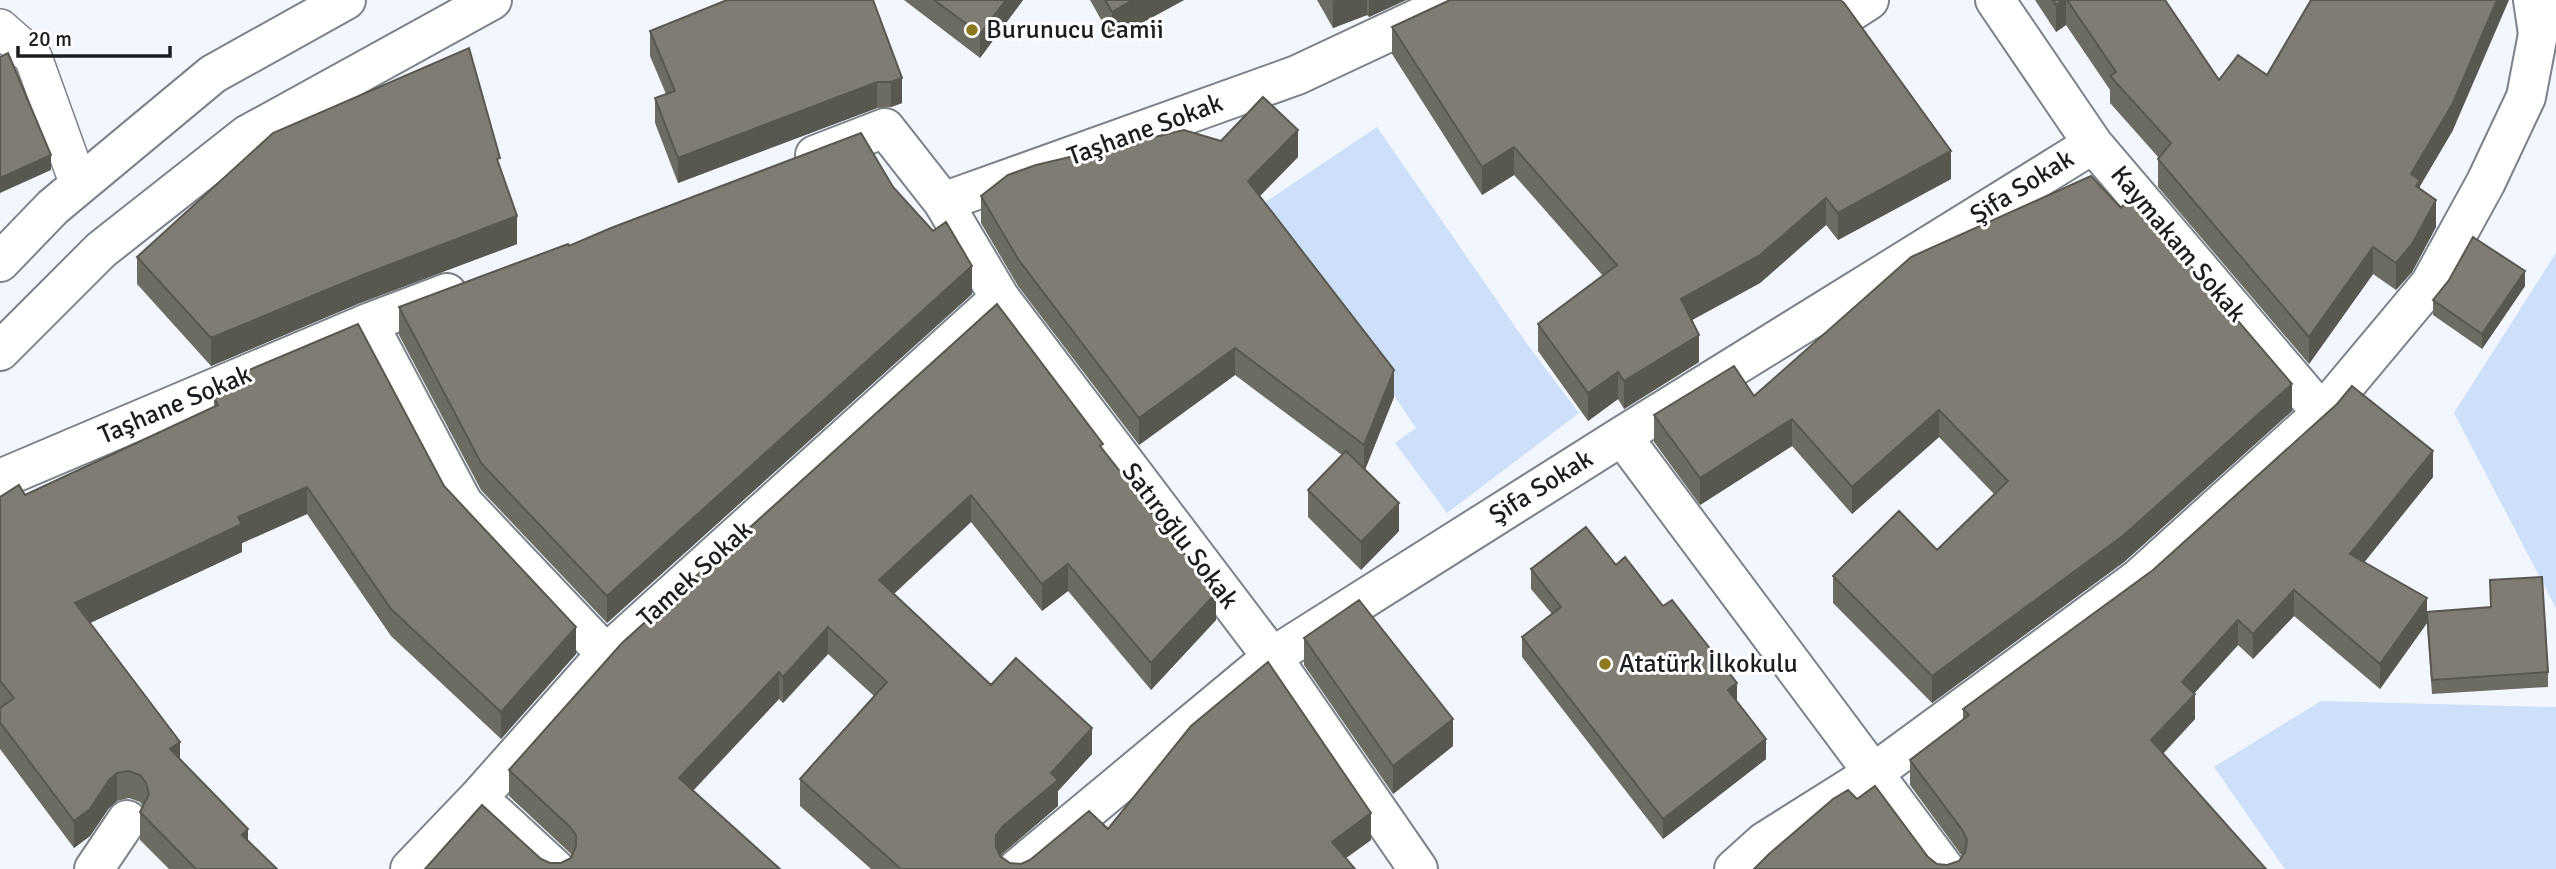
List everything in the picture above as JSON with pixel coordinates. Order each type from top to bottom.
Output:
[{"type":"street","points":[[0,262],[53,207],[213,74],[346,0]]},
{"type":"street","points":[[0,351],[101,250],[247,135],[492,0]]},
{"type":"street","name":"Taşhane Sokak","points":[[943,202],[1297,75],[1457,0]]},
{"type":"street","points":[[1841,0],[1852,11],[1869,0]]},
{"type":"street","name":"Kaymakam Sokak","points":[[1995,0],[2093,144],[2322,414]]},
{"type":"street","points":[[1734,869],[1764,842],[1872,774],[2138,579],[2322,414],[2430,284],[2486,182],[2526,97],[2542,15]]},
{"type":"street","points":[[0,29],[33,57],[79,185]]},
{"type":"street","points":[[782,167],[885,128],[943,202]]},
{"type":"street","name":"Şifa Sokak","points":[[1017,869],[1272,657],[2093,144]]},
{"type":"street","name":"Satıroğlu Sokak","points":[[943,202],[1000,298],[1272,657],[1419,869]]},
{"type":"street","name":"Taşhane Sokak","points":[[0,480],[368,323],[484,279]]},
{"type":"street","name":"Tamek Sokak","points":[[410,869],[478,798],[606,654],[1000,298]]},
{"type":"street","points":[[368,323],[463,503],[606,654]]},
{"type":"street","points":[[1622,436],[1945,869]]},
{"type":"street","points":[[478,798],[555,869]]},
{"type":"street","points":[[94,869],[127,820]]},
{"type":"shaded area","points":[[1377,127],[1527,344],[1579,413],[1447,513],[1395,443],[1416,428],[1264,203]]},
{"type":"shaded area","points":[[2556,253],[2556,608],[2454,413]]},
{"type":"shaded area","points":[[2321,701],[2556,707],[2556,869],[2285,869],[2214,767]]},
{"type":"building","points":[[727,0],[873,0],[902,78],[891,82],[877,82],[678,158],[655,98],[675,91],[650,31]]},
{"type":"building","points":[[934,0],[1006,0],[980,34]]},
{"type":"building","points":[[1105,0],[1133,0],[1112,12]]},
{"type":"building","points":[[1450,0],[1840,0],[1951,151],[1838,213],[1826,198],[1760,255],[1681,299],[1699,335],[1624,381],[1618,372],[1588,393],[1538,324],[1617,265],[1514,147],[1482,167],[1392,27]]},
{"type":"building","points":[[2067,0],[2165,0],[2219,80],[2238,55],[2267,75],[2311,0],[2497,0],[2453,103],[2411,174],[2420,180],[2416,186],[2436,200],[2412,244],[2396,263],[2373,247],[2309,337],[2158,159],[2171,143],[2110,76],[2116,72]]},
{"type":"building","points":[[469,48],[500,158],[497,159],[517,216],[360,276],[211,338],[137,257],[273,133]]},
{"type":"building","points":[[8,53],[51,155],[0,178],[0,57]]},
{"type":"building","points":[[1263,97],[1298,130],[1248,181],[1394,370],[1364,445],[1235,348],[1139,418],[1018,259],[981,196],[1008,175],[1036,165],[1184,130],[1221,141]]},
{"type":"building","points":[[861,133],[893,187],[933,231],[946,222],[972,266],[607,596],[481,463],[399,307],[568,244],[569,246]]},
{"type":"building","points":[[2091,176],[2121,208],[2131,196],[2292,384],[2124,535],[1932,676],[1833,576],[1899,511],[1937,550],[2008,481],[1939,410],[1852,487],[1792,419],[1700,478],[1654,415],[1734,366],[1754,396],[1911,257]]},
{"type":"building","points":[[2473,237],[2525,271],[2482,334],[2433,300],[2449,280]]},
{"type":"building","points":[[997,304],[1103,444],[1100,446],[1216,593],[1151,663],[1068,564],[1042,584],[971,495],[879,580],[991,685],[1016,658],[1092,728],[1051,773],[1058,780],[996,835],[996,847],[1000,856],[1010,863],[1021,864],[1030,860],[1089,811],[1108,829],[1191,726],[1268,662],[1371,813],[1332,842],[1355,869],[901,869],[800,779],[887,682],[828,627],[783,677],[779,672],[679,778],[780,869],[425,869],[482,805],[541,859],[550,863],[561,863],[571,858],[576,846],[576,835],[509,770],[622,643]]},
{"type":"building","points":[[358,324],[444,486],[576,627],[501,712],[391,609],[307,487],[238,517],[242,524],[75,603],[180,742],[170,749],[248,829],[242,835],[277,869],[196,869],[140,812],[149,794],[140,775],[129,771],[117,773],[109,780],[90,809],[74,821],[0,722],[0,708],[14,698],[0,681],[0,497],[19,485],[25,495],[218,405],[214,398],[250,381],[242,373]]},
{"type":"building","points":[[2352,386],[2433,451],[2350,554],[2427,598],[2380,664],[2294,590],[2253,634],[2238,620],[2182,682],[2195,694],[2151,740],[2266,869],[1754,869],[1833,799],[1848,790],[1857,799],[1875,786],[1928,857],[1937,864],[1947,865],[1959,861],[1965,852],[1967,840],[1963,831],[1910,760],[1969,715],[1963,709],[2153,570],[2337,404]]},
{"type":"building","points":[[1346,451],[1399,503],[1361,542],[1308,490]]},
{"type":"building","points":[[1586,527],[1616,565],[1625,557],[1663,606],[1672,600],[1737,683],[1728,690],[1766,739],[1663,819],[1522,637],[1561,607],[1531,569]]},
{"type":"building","points":[[2542,577],[2548,672],[2432,680],[2427,612],[2491,607],[2490,580]]},
{"type":"building","points":[[1359,600],[1453,719],[1393,766],[1304,638]]},
{"type":"place","name":"Burunucu Camii","points":[[972,30]]},
{"type":"place","name":"Atatürk İlkokulu","points":[[1605,664]]}]
